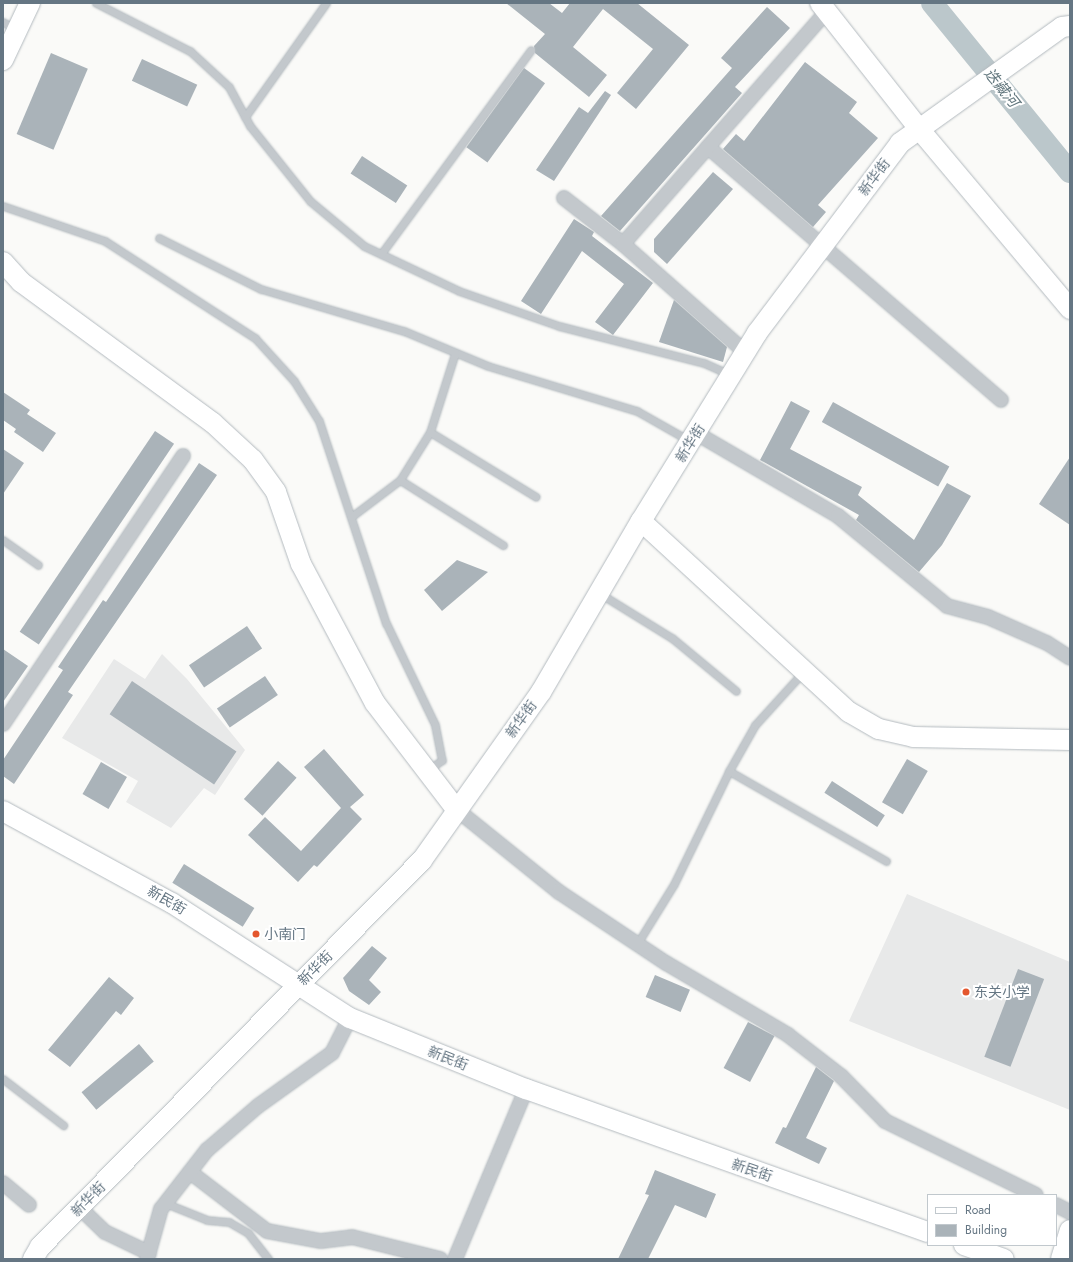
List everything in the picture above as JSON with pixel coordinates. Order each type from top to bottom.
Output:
[{"type":"street","points":[[3,60],[10,26],[30,3]]},
{"type":"street","points":[[623,244],[708,147],[823,7],[926,126],[1070,309]]},
{"type":"street","name":"新华街","points":[[33,1259],[40,1247],[422,860],[456,809],[541,692],[641,521],[746,352],[900,144],[1066,26]]},
{"type":"street","points":[[708,147],[1001,400]]},
{"type":"street","points":[[564,198],[623,244],[746,352]]},
{"type":"street","points":[[3,262],[12,284],[213,423],[253,460],[276,492],[301,564],[375,703],[456,809],[559,892],[637,944],[788,1034],[841,1076],[885,1120],[1034,1194]]},
{"type":"street","points":[[693,437],[838,516],[948,606],[988,617],[1047,643],[1070,658]]},
{"type":"street","points":[[3,724],[183,456]]},
{"type":"street","points":[[641,521],[849,712],[879,728],[913,737],[1070,740]]},
{"type":"street","name":"新民街","points":[[3,811],[172,903],[300,984],[350,1018],[526,1089],[927,1232]]},
{"type":"street","points":[[80,1208],[105,1232],[148,1256],[161,1209],[207,1150],[258,1106],[332,1053],[350,1018]]},
{"type":"street","points":[[455,1259],[526,1089]]},
{"type":"street","points":[[190,1172],[266,1231],[321,1241],[352,1237],[440,1259]]},
{"type":"street","points":[[3,1183],[29,1205]]},
{"type":"street","points":[[1057,1206],[1070,1212]]},
{"type":"street","points":[[1061,1259],[1070,1230]]},
{"type":"street","points":[[967,1246],[1004,1259]]},
{"type":"lane","points":[[96,3],[190,52],[229,88],[245,117],[310,201],[364,246],[459,291],[559,326],[704,363],[731,375]]},
{"type":"lane","points":[[245,117],[326,3]]},
{"type":"lane","points":[[381,254],[531,50]]},
{"type":"lane","points":[[3,206],[105,241],[254,338],[294,381],[319,421],[386,623],[436,725],[442,760],[427,771]]},
{"type":"lane","points":[[159,238],[261,289],[404,331],[488,366],[637,411],[693,437]]},
{"type":"lane","points":[[352,517],[400,480],[430,432],[455,353]]},
{"type":"lane","points":[[430,432],[536,497]]},
{"type":"lane","points":[[400,480],[503,544]]},
{"type":"lane","points":[[3,540],[38,565]]},
{"type":"lane","points":[[599,593],[672,638],[736,690]]},
{"type":"lane","points":[[637,944],[674,884],[729,771],[755,724],[805,670]]},
{"type":"lane","points":[[729,771],[886,861]]},
{"type":"lane","points":[[3,1079],[63,1125]]},
{"type":"lane","points":[[165,1203],[207,1220],[229,1222],[248,1233],[268,1259]]},
{"type":"shaded area","points":[[162,654],[187,679],[245,750],[215,795],[204,788],[171,828],[126,802],[138,781],[62,738],[114,659],[145,679]]},
{"type":"shaded area","name":"东关小学","points":[[907,894],[1070,962],[1070,1110],[849,1021]]},
{"type":"building","points":[[506,3],[549,3],[562,13],[570,3],[637,3],[689,45],[636,109],[617,93],[653,49],[603,9],[573,47],[607,75],[589,97],[535,53],[534,46],[545,34]]},
{"type":"building","points":[[767,7],[790,28],[735,87],[742,93],[620,231],[601,216],[732,68],[721,58]]},
{"type":"building","points":[[51,53],[88,69],[53,150],[17,134]]},
{"type":"building","points":[[142,59],[197,85],[187,107],[132,81]]},
{"type":"building","points":[[805,62],[857,102],[849,113],[878,138],[818,205],[826,212],[813,227],[723,149],[736,134],[744,141]]},
{"type":"building","points":[[524,68],[545,83],[487,163],[466,147]]},
{"type":"building","points":[[605,91],[611,95],[554,181],[536,170],[579,107],[588,113]]},
{"type":"building","points":[[362,156],[407,185],[396,203],[351,174]]},
{"type":"building","points":[[713,172],[733,189],[667,264],[654,252],[654,239]]},
{"type":"building","points":[[574,219],[594,232],[592,236],[653,283],[613,335],[595,322],[624,284],[582,251],[541,314],[521,301]]},
{"type":"building","points":[[674,300],[727,347],[723,362],[659,342]]},
{"type":"building","points":[[3,392],[30,410],[27,414],[56,433],[43,452],[14,432],[16,429],[3,420]]},
{"type":"building","points":[[791,401],[810,411],[790,449],[862,487],[858,495],[914,540],[947,483],[971,496],[942,545],[919,572],[856,520],[859,515],[760,460]]},
{"type":"building","points":[[833,402],[949,466],[938,487],[822,422]]},
{"type":"building","points":[[155,431],[174,444],[39,644],[20,632]]},
{"type":"building","points":[[3,449],[24,463],[3,494]]},
{"type":"building","points":[[1070,457],[1070,525],[1039,504]]},
{"type":"building","points":[[199,463],[217,475],[68,692],[73,695],[14,784],[3,776],[3,760],[63,670],[58,667],[103,600],[106,602]]},
{"type":"building","points":[[457,560],[488,572],[442,611],[424,590]]},
{"type":"building","points":[[247,626],[262,648],[204,688],[189,665]]},
{"type":"building","points":[[3,649],[28,666],[3,702]]},
{"type":"building","points":[[265,676],[278,695],[230,728],[217,708]]},
{"type":"building","points":[[132,681],[236,751],[214,785],[110,714]]},
{"type":"building","points":[[324,749],[364,795],[350,807],[362,819],[317,867],[314,865],[298,882],[248,835],[265,817],[301,851],[341,808],[304,767]]},
{"type":"building","points":[[907,759],[928,771],[903,814],[882,802]]},
{"type":"building","points":[[278,761],[297,778],[262,816],[244,799]]},
{"type":"building","points":[[101,762],[127,777],[108,809],[82,794]]},
{"type":"building","points":[[832,781],[885,815],[877,827],[824,793]]},
{"type":"building","points":[[184,864],[254,908],[243,927],[172,883]]},
{"type":"building","points":[[372,946],[387,958],[369,980],[381,992],[369,1005],[349,991],[343,978]]},
{"type":"building","points":[[1018,969],[1044,979],[1010,1067],[984,1057]]},
{"type":"building","points":[[655,975],[690,990],[681,1012],[646,997]]},
{"type":"building","points":[[109,977],[134,998],[121,1015],[116,1011],[70,1067],[48,1050]]},
{"type":"building","points":[[748,1022],[774,1036],[750,1082],[724,1068]]},
{"type":"building","points":[[139,1044],[154,1062],[96,1110],[82,1092]]},
{"type":"building","points":[[816,1067],[834,1081],[806,1138],[827,1148],[819,1164],[775,1143],[783,1127],[786,1128]]},
{"type":"building","points":[[655,1170],[716,1194],[706,1218],[675,1205],[648,1259],[618,1259],[649,1195],[645,1194]]},
{"type":"waterway","name":"迭藏河","points":[[932,3],[1070,172]]},
{"type":"place","name":"小南门","points":[[256,934]]},
{"type":"place","name":"东关小学","points":[[966,992]]}]
